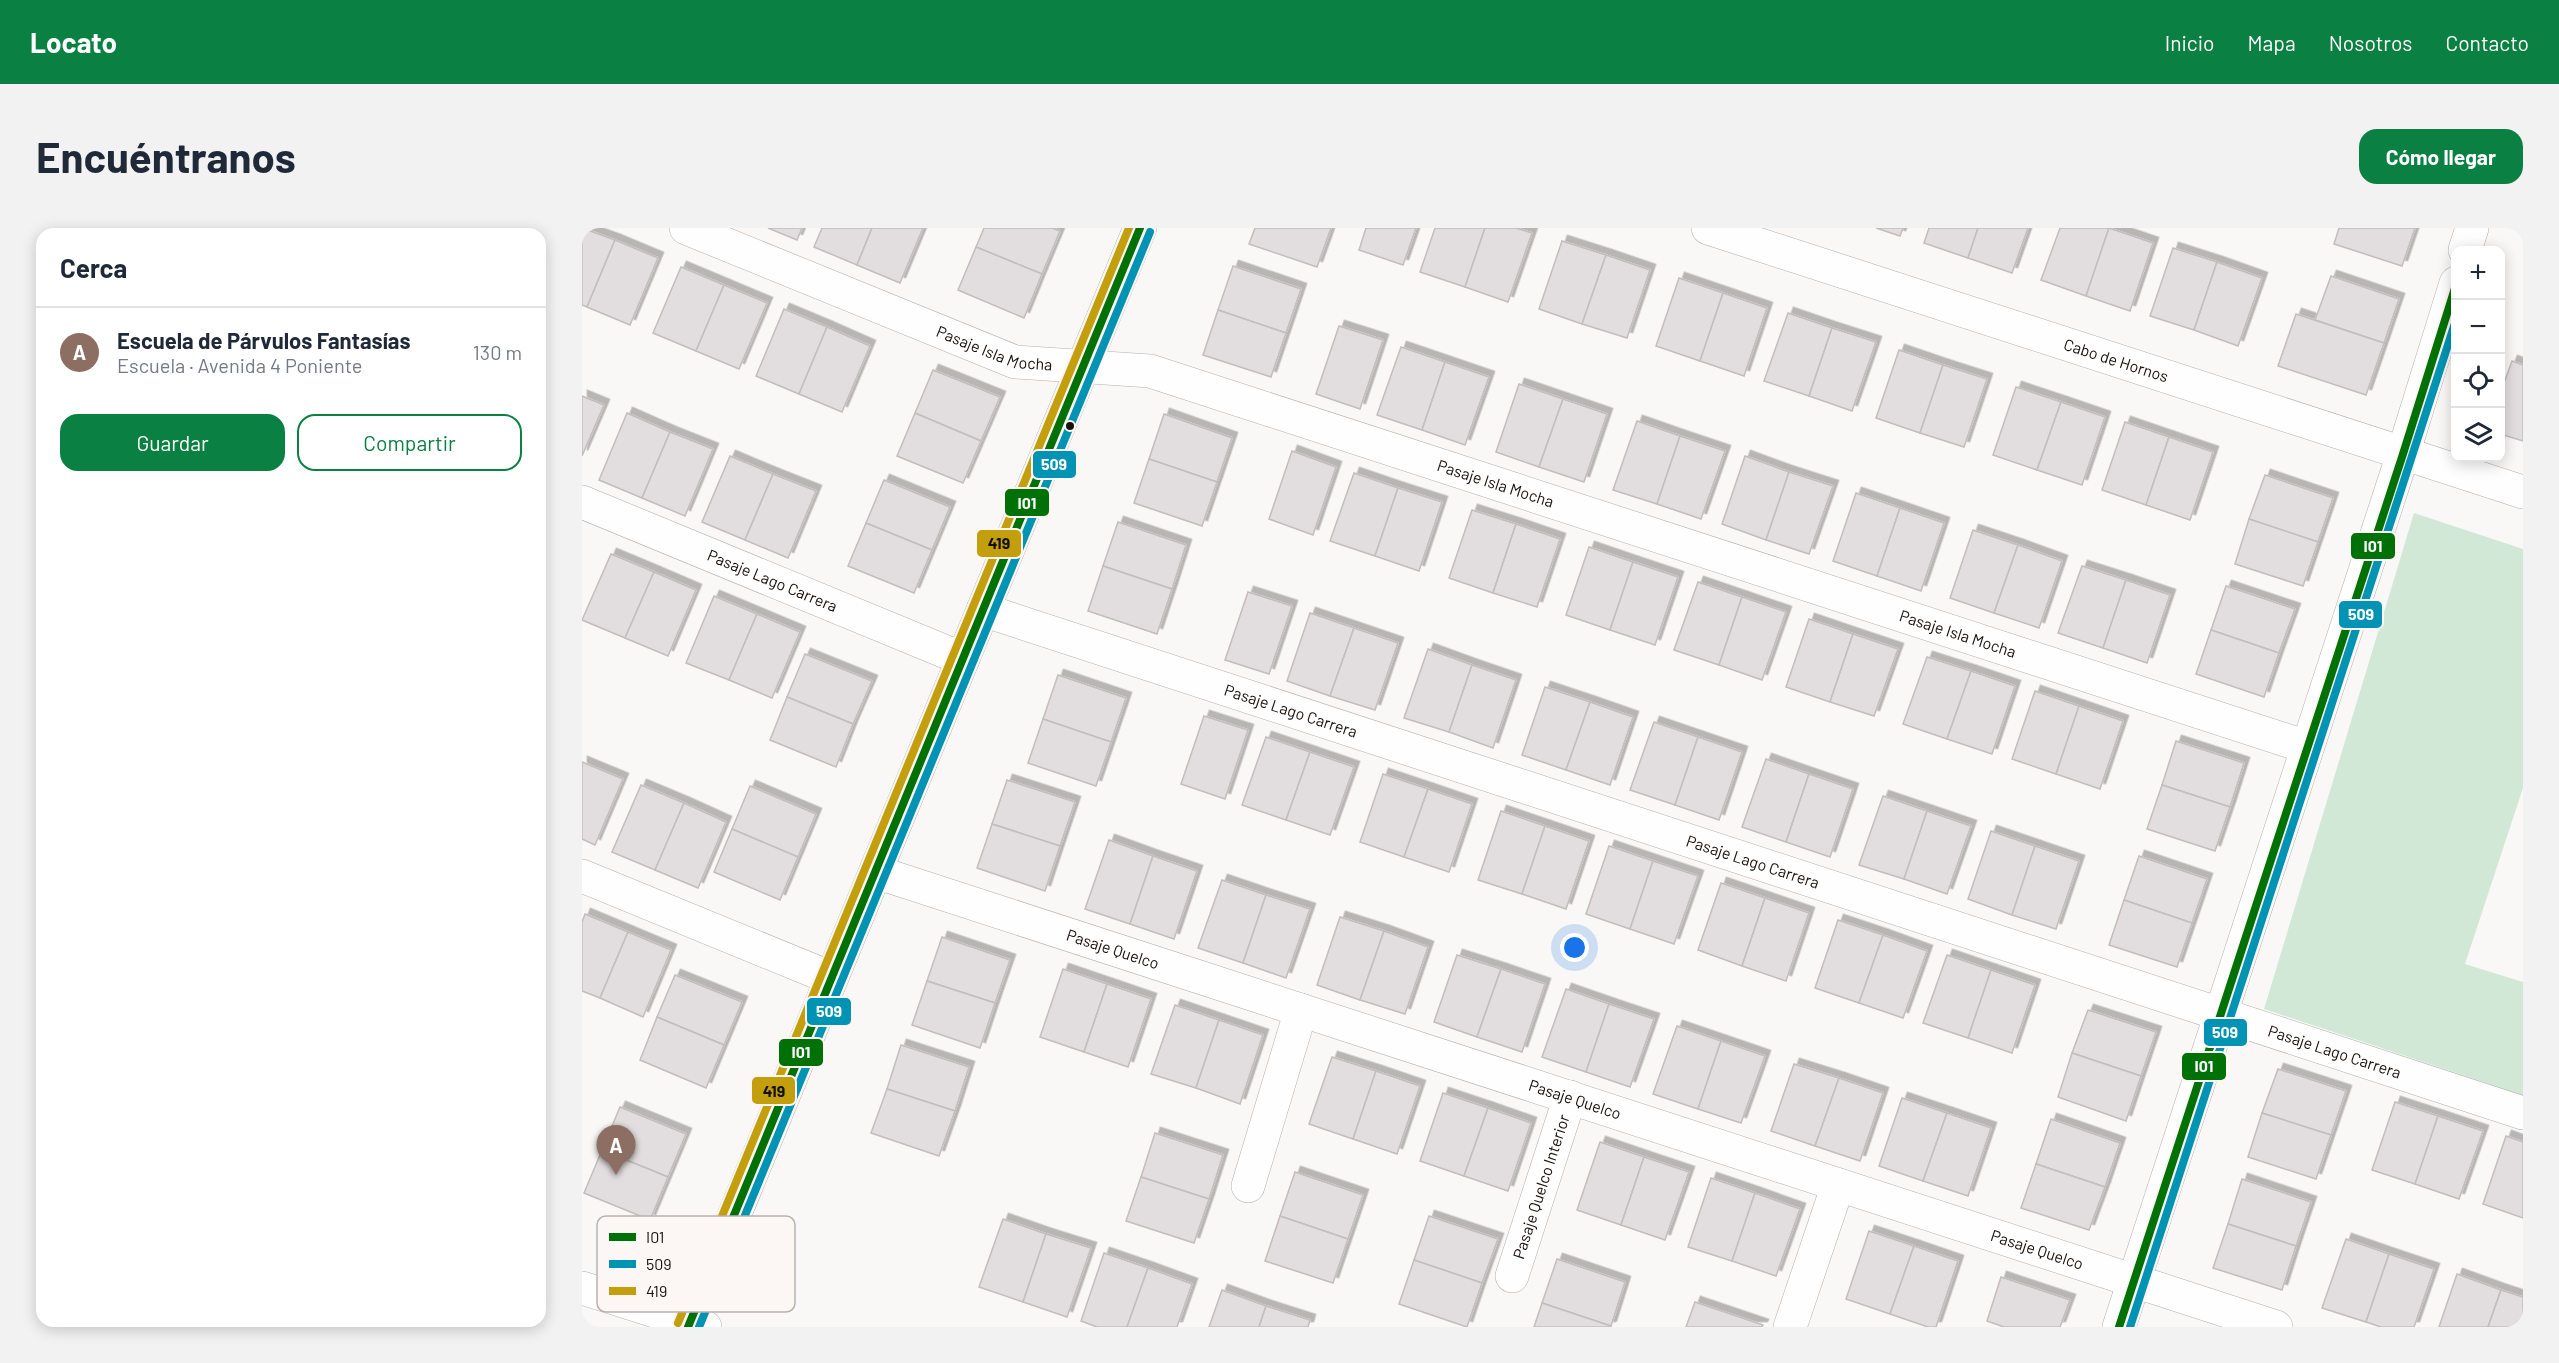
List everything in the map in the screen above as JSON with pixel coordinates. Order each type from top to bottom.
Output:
[{"type":"street","name":"Pasaje Isla Mocha","points":[[686,228],[1015,362],[1150,371],[2307,747]]},
{"type":"street","points":[[738,1216],[831,978],[1140,228]]},
{"type":"street","name":"Cabo de Hornos","points":[[1708,228],[2523,492]]},
{"type":"street","points":[[2466,246],[2472,228]]},
{"type":"street","points":[[2119,1327],[2403,454],[2451,299]]},
{"type":"street","name":"Pasaje Lago Carrera","points":[[582,502],[963,658]]},
{"type":"street","name":"Pasaje Lago Carrera","points":[[983,610],[2523,1113]]},
{"type":"street","name":"Pasaje Quelco","points":[[876,872],[2276,1327]]},
{"type":"street","points":[[582,876],[831,978]]},
{"type":"street","points":[[1248,1186],[1301,1010]]},
{"type":"street","name":"Pasaje Quelco Interior","points":[[1512,1276],[1570,1097]]},
{"type":"street","points":[[1790,1327],[1838,1185]]},
{"type":"street","points":[[582,1288],[597,1293]]},
{"type":"street","points":[[653,1312],[695,1326],[700,1312]]},
{"type":"green space","points":[[2414,513],[2523,549],[2523,788],[2465,964],[2523,982],[2523,1095],[2264,1009]]},
{"type":"building","points":[[582,228],[615,240],[587,307],[582,305]]},
{"type":"building","points":[[768,228],[802,228],[797,240]]},
{"type":"building","points":[[822,228],[872,228],[857,265],[814,247]]},
{"type":"building","points":[[872,228],[923,228],[900,283],[857,265]]},
{"type":"building","points":[[984,228],[1052,228],[1060,231],[1042,274],[976,247]]},
{"type":"building","points":[[1255,228],[1331,228],[1317,267],[1249,244]]},
{"type":"building","points":[[1366,228],[1416,228],[1403,265],[1359,250]]},
{"type":"building","points":[[1435,228],[1485,228],[1465,287],[1420,272]]},
{"type":"building","points":[[1485,228],[1516,228],[1532,233],[1508,302],[1465,287]]},
{"type":"building","points":[[1876,228],[1903,228],[1900,236]]},
{"type":"building","points":[[1929,228],[1978,228],[1968,258],[1924,243]]},
{"type":"building","points":[[1978,228],[2028,228],[2012,273],[1968,258]]},
{"type":"building","points":[[2060,228],[2109,228],[2086,296],[2041,280]]},
{"type":"building","points":[[2109,228],[2153,243],[2130,311],[2086,296]]},
{"type":"building","points":[[2339,228],[2415,228],[2402,266],[2334,244]]},
{"type":"building","points":[[615,240],[658,258],[630,325],[587,307]]},
{"type":"building","points":[[1562,241],[1606,255],[1582,324],[1539,309]]},
{"type":"building","points":[[976,247],[1042,274],[1024,318],[958,290]]},
{"type":"building","points":[[2173,248],[2217,262],[2194,330],[2150,316]]},
{"type":"building","points":[[1606,255],[1650,270],[1627,338],[1582,324]]},
{"type":"building","points":[[2217,262],[2262,278],[2238,346],[2194,330]]},
{"type":"building","points":[[1233,266],[1301,289],[1286,333],[1218,310]]},
{"type":"building","points":[[681,267],[724,285],[696,351],[653,333]]},
{"type":"building","points":[[2331,276],[2399,299],[2384,343],[2315,320]]},
{"type":"building","points":[[1679,278],[1723,293],[1700,361],[1656,346]]},
{"type":"building","points":[[724,285],[767,303],[739,369],[696,351]]},
{"type":"building","points":[[1723,293],[1767,308],[1744,376],[1700,361]]},
{"type":"building","points":[[784,309],[827,327],[799,394],[756,376]]},
{"type":"building","points":[[1218,310],[1286,333],[1271,377],[1203,355]]},
{"type":"building","points":[[1788,313],[1832,328],[1809,396],[1764,381]]},
{"type":"building","points":[[2296,314],[2384,343],[2366,395],[2278,366]]},
{"type":"building","points":[[1339,326],[1383,340],[1360,409],[1316,394]]},
{"type":"building","points":[[827,327],[870,346],[842,412],[799,394]]},
{"type":"building","points":[[1832,328],[1876,342],[1852,411],[1809,396]]},
{"type":"building","points":[[1401,347],[1445,362],[1422,430],[1377,415]]},
{"type":"building","points":[[1899,350],[1943,365],[1920,433],[1876,418]]},
{"type":"building","points":[[2512,361],[2523,365],[2523,441],[2505,436],[2505,380]]},
{"type":"building","points":[[1445,362],[1489,377],[1465,445],[1422,430]]},
{"type":"building","points":[[1943,365],[1987,379],[1964,447],[1920,433]]},
{"type":"building","points":[[933,370],[1000,397],[981,441],[915,413]]},
{"type":"building","points":[[1519,384],[1563,399],[1539,467],[1496,452]]},
{"type":"building","points":[[2016,387],[2061,402],[2037,470],[1993,455]]},
{"type":"building","points":[[582,396],[604,405],[582,456]]},
{"type":"building","points":[[1563,399],[1607,414],[1584,482],[1539,467]]},
{"type":"building","points":[[2061,402],[2105,417],[2082,485],[2037,470]]},
{"type":"building","points":[[627,413],[670,432],[642,498],[599,480]]},
{"type":"building","points":[[915,413],[981,441],[963,483],[897,456]]},
{"type":"building","points":[[1164,414],[1232,438],[1217,482],[1149,459]]},
{"type":"building","points":[[1637,421],[1680,436],[1657,504],[1613,490]]},
{"type":"building","points":[[2125,422],[2169,437],[2146,505],[2102,490]]},
{"type":"building","points":[[670,432],[713,449],[685,516],[642,498]]},
{"type":"building","points":[[1680,436],[1725,451],[1701,519],[1657,504]]},
{"type":"building","points":[[2169,437],[2213,452],[2190,520],[2146,505]]},
{"type":"building","points":[[1292,451],[1336,467],[1313,535],[1269,519]]},
{"type":"building","points":[[730,456],[773,474],[745,540],[702,522]]},
{"type":"building","points":[[1745,456],[1789,472],[1766,540],[1722,524]]},
{"type":"building","points":[[1149,459],[1217,482],[1202,526],[1134,503]]},
{"type":"building","points":[[1789,472],[1833,486],[1809,554],[1766,540]]},
{"type":"building","points":[[1354,473],[1398,488],[1375,556],[1330,541]]},
{"type":"building","points":[[773,474],[816,491],[788,558],[745,540]]},
{"type":"building","points":[[2265,475],[2333,498],[2318,542],[2249,519]]},
{"type":"building","points":[[884,480],[950,507],[932,550],[866,523]]},
{"type":"building","points":[[1398,488],[1442,502],[1419,571],[1375,556]]},
{"type":"building","points":[[1856,493],[1900,508],[1877,576],[1833,561]]},
{"type":"building","points":[[1900,508],[1944,523],[1921,591],[1877,576]]},
{"type":"building","points":[[1472,510],[1516,524],[1493,593],[1449,578]]},
{"type":"building","points":[[2249,519],[2318,542],[2303,586],[2235,564]]},
{"type":"building","points":[[1118,522],[1186,545],[1172,589],[1103,566]]},
{"type":"building","points":[[866,523],[932,550],[914,593],[848,566]]},
{"type":"building","points":[[1516,524],[1560,539],[1537,607],[1493,593]]},
{"type":"building","points":[[1973,530],[2018,545],[1994,613],[1950,598]]},
{"type":"building","points":[[2018,545],[2062,561],[2039,628],[1994,613]]},
{"type":"building","points":[[1589,547],[1633,562],[1610,630],[1566,615]]},
{"type":"building","points":[[611,554],[654,572],[625,638],[582,620]]},
{"type":"building","points":[[1633,562],[1678,577],[1655,645],[1610,630]]},
{"type":"building","points":[[1103,566],[1172,589],[1157,634],[1088,611]]},
{"type":"building","points":[[2082,566],[2126,580],[2103,648],[2058,633]]},
{"type":"building","points":[[654,572],[696,590],[668,656],[625,638]]},
{"type":"building","points":[[2126,580],[2170,595],[2147,663],[2103,648]]},
{"type":"building","points":[[1698,582],[1742,597],[1719,665],[1674,650]]},
{"type":"building","points":[[2226,586],[2295,609],[2279,653],[2211,630]]},
{"type":"building","points":[[1248,592],[1292,606],[1269,674],[1225,660]]},
{"type":"building","points":[[714,596],[757,614],[729,680],[686,663]]},
{"type":"building","points":[[1742,597],[1786,612],[1762,680],[1719,665]]},
{"type":"building","points":[[1310,613],[1354,628],[1330,696],[1287,681]]},
{"type":"building","points":[[757,614],[800,632],[772,698],[729,680]]},
{"type":"building","points":[[1809,619],[1853,634],[1830,702],[1786,687]]},
{"type":"building","points":[[1354,628],[1398,643],[1375,710],[1330,696]]},
{"type":"building","points":[[2211,630],[2279,653],[2264,697],[2196,674]]},
{"type":"building","points":[[1853,634],[1898,649],[1874,716],[1830,702]]},
{"type":"building","points":[[1428,649],[1472,665],[1449,732],[1404,718]]},
{"type":"building","points":[[805,654],[872,681],[853,724],[787,697]]},
{"type":"building","points":[[1927,657],[1971,671],[1947,739],[1903,724]]},
{"type":"building","points":[[1472,665],[1516,680],[1493,748],[1449,732]]},
{"type":"building","points":[[1971,671],[2015,686],[1992,754],[1947,739]]},
{"type":"building","points":[[1058,675],[1126,698],[1111,742],[1043,719]]},
{"type":"building","points":[[1545,687],[1590,702],[1566,770],[1522,755]]},
{"type":"building","points":[[2035,691],[2079,706],[2056,774],[2012,759]]},
{"type":"building","points":[[787,697],[853,724],[836,767],[770,740]]},
{"type":"building","points":[[1590,702],[1633,717],[1610,785],[1566,770]]},
{"type":"building","points":[[2079,706],[2123,721],[2100,789],[2056,774]]},
{"type":"building","points":[[1204,716],[1248,730],[1225,799],[1181,784]]},
{"type":"building","points":[[1043,719],[1111,742],[1096,786],[1028,763]]},
{"type":"building","points":[[1654,722],[1698,737],[1675,805],[1630,790]]},
{"type":"building","points":[[1266,737],[1310,752],[1286,820],[1242,805]]},
{"type":"building","points":[[1698,737],[1742,752],[1719,820],[1675,805]]},
{"type":"building","points":[[2176,741],[2244,763],[2230,807],[2162,785]]},
{"type":"building","points":[[1310,752],[1354,767],[1330,835],[1286,820]]},
{"type":"building","points":[[1766,759],[1809,774],[1786,842],[1742,827]]},
{"type":"building","points":[[582,762],[623,779],[595,845],[582,839]]},
{"type":"building","points":[[1383,774],[1428,789],[1404,857],[1360,842]]},
{"type":"building","points":[[1809,774],[1853,789],[1830,857],[1786,842]]},
{"type":"building","points":[[1007,780],[1075,802],[1060,846],[992,824]]},
{"type":"building","points":[[641,785],[684,803],[655,870],[612,852]]},
{"type":"building","points":[[2162,785],[2230,807],[2215,851],[2147,829]]},
{"type":"building","points":[[750,786],[816,814],[798,857],[732,829]]},
{"type":"building","points":[[1428,789],[1472,804],[1449,872],[1404,857]]},
{"type":"building","points":[[1883,796],[1927,811],[1904,879],[1859,865]]},
{"type":"building","points":[[684,803],[726,822],[698,888],[655,870]]},
{"type":"building","points":[[1501,811],[1545,826],[1522,894],[1478,880]]},
{"type":"building","points":[[1927,811],[1971,826],[1947,894],[1904,879]]},
{"type":"building","points":[[992,824],[1060,846],[1045,891],[977,868]]},
{"type":"building","points":[[1545,826],[1589,841],[1566,909],[1522,894]]},
{"type":"building","points":[[732,829],[798,857],[780,900],[714,872]]},
{"type":"building","points":[[1991,831],[2035,846],[2012,915],[1968,899]]},
{"type":"building","points":[[1109,840],[1153,856],[1130,924],[1085,909]]},
{"type":"building","points":[[1609,846],[1653,861],[1630,929],[1586,914]]},
{"type":"building","points":[[2035,846],[2079,861],[2056,929],[2012,915]]},
{"type":"building","points":[[1153,856],[1197,871],[1174,939],[1130,924]]},
{"type":"building","points":[[2139,856],[2207,879],[2192,923],[2124,900]]},
{"type":"building","points":[[1653,861],[1698,876],[1674,944],[1630,929]]},
{"type":"building","points":[[1222,880],[1266,895],[1243,963],[1198,948]]},
{"type":"building","points":[[1721,883],[1765,898],[1742,966],[1698,950]]},
{"type":"building","points":[[1266,895],[1310,909],[1286,978],[1243,963]]},
{"type":"building","points":[[1765,898],[1809,913],[1786,981],[1742,966]]},
{"type":"building","points":[[2124,900],[2192,923],[2177,967],[2109,945]]},
{"type":"building","points":[[585,914],[628,932],[600,998],[582,991],[582,922]]},
{"type":"building","points":[[1340,917],[1384,931],[1360,1000],[1317,985]]},
{"type":"building","points":[[1838,920],[1883,935],[1859,1003],[1815,988]]},
{"type":"building","points":[[1384,931],[1428,947],[1405,1014],[1360,1000]]},
{"type":"building","points":[[628,932],[671,950],[643,1017],[600,998]]},
{"type":"building","points":[[1883,935],[1927,951],[1903,1018],[1859,1003]]},
{"type":"building","points":[[942,937],[1010,960],[995,1003],[927,981]]},
{"type":"building","points":[[1457,955],[1501,969],[1477,1037],[1434,1022]]},
{"type":"building","points":[[1947,955],[1991,970],[1968,1038],[1923,1023]]},
{"type":"building","points":[[1063,969],[1107,984],[1084,1052],[1040,1037]]},
{"type":"building","points":[[1501,969],[1545,984],[1522,1052],[1477,1037]]},
{"type":"building","points":[[1991,970],[2035,985],[2012,1053],[1968,1038]]},
{"type":"building","points":[[675,975],[742,1002],[724,1045],[657,1017]]},
{"type":"building","points":[[927,981],[995,1003],[980,1048],[912,1025]]},
{"type":"building","points":[[1107,984],[1151,999],[1128,1067],[1084,1052]]},
{"type":"building","points":[[1566,989],[1609,1004],[1586,1072],[1542,1057]]},
{"type":"building","points":[[1609,1004],[1654,1019],[1630,1087],[1586,1072]]},
{"type":"building","points":[[1175,1005],[1219,1020],[1196,1088],[1151,1074]]},
{"type":"building","points":[[2088,1010],[2156,1032],[2141,1076],[2072,1053]]},
{"type":"building","points":[[657,1017],[724,1045],[706,1088],[640,1060]]},
{"type":"building","points":[[1219,1020],[1263,1035],[1240,1104],[1196,1088]]},
{"type":"building","points":[[1677,1026],[1721,1041],[1698,1109],[1653,1094]]},
{"type":"building","points":[[1721,1041],[1765,1056],[1741,1123],[1698,1109]]},
{"type":"building","points":[[901,1045],[969,1067],[955,1111],[887,1089]]},
{"type":"building","points":[[2072,1053],[2141,1076],[2126,1121],[2058,1097]]},
{"type":"building","points":[[1332,1057],[1376,1071],[1353,1139],[1309,1124]]},
{"type":"building","points":[[1794,1064],[1839,1078],[1815,1146],[1771,1131]]},
{"type":"building","points":[[2278,1069],[2346,1091],[2331,1135],[2262,1113]]},
{"type":"building","points":[[1376,1071],[1420,1086],[1397,1154],[1353,1139]]},
{"type":"building","points":[[1839,1078],[1883,1093],[1860,1161],[1815,1146]]},
{"type":"building","points":[[887,1089],[955,1111],[939,1156],[871,1133]]},
{"type":"building","points":[[1443,1093],[1488,1108],[1464,1176],[1420,1161]]},
{"type":"building","points":[[1902,1098],[1947,1113],[1923,1181],[1879,1166]]},
{"type":"building","points":[[2395,1102],[2438,1116],[2415,1184],[2372,1170]]},
{"type":"building","points":[[620,1107],[686,1134],[668,1177],[602,1150]]},
{"type":"building","points":[[1488,1108],[1531,1123],[1508,1191],[1464,1176]]},
{"type":"building","points":[[1947,1113],[1991,1128],[1968,1196],[1923,1181]]},
{"type":"building","points":[[2262,1113],[2331,1135],[2316,1179],[2248,1157]]},
{"type":"building","points":[[2438,1116],[2483,1131],[2459,1199],[2415,1184]]},
{"type":"building","points":[[2051,1119],[2120,1143],[2105,1187],[2036,1164]]},
{"type":"building","points":[[1155,1133],[1223,1155],[1209,1199],[1141,1177]]},
{"type":"building","points":[[2506,1136],[2523,1142],[2523,1218],[2483,1204]]},
{"type":"building","points":[[1600,1142],[1644,1157],[1621,1225],[1577,1210]]},
{"type":"building","points":[[602,1150],[668,1177],[652,1216],[640,1216],[584,1193]]},
{"type":"building","points":[[1644,1157],[1689,1172],[1665,1240],[1621,1225]]},
{"type":"building","points":[[2036,1164],[2105,1187],[2089,1230],[2021,1208]]},
{"type":"building","points":[[1295,1172],[1363,1195],[1348,1239],[1280,1216]]},
{"type":"building","points":[[1141,1177],[1209,1199],[1194,1243],[1126,1221]]},
{"type":"building","points":[[1711,1178],[1755,1193],[1732,1261],[1688,1247]]},
{"type":"building","points":[[2242,1179],[2311,1202],[2296,1246],[2228,1224]]},
{"type":"building","points":[[1755,1193],[1800,1209],[1776,1276],[1732,1261]]},
{"type":"building","points":[[1280,1216],[1348,1239],[1333,1283],[1265,1261]]},
{"type":"building","points":[[1429,1216],[1498,1239],[1482,1283],[1414,1260]]},
{"type":"building","points":[[1003,1219],[1046,1234],[1023,1302],[979,1287]]},
{"type":"building","points":[[2228,1224],[2296,1246],[2282,1290],[2213,1268]]},
{"type":"building","points":[[1869,1231],[1914,1246],[1890,1314],[1846,1299]]},
{"type":"building","points":[[1046,1234],[1091,1248],[1067,1317],[1023,1302]]},
{"type":"building","points":[[2346,1239],[2389,1254],[2366,1322],[2322,1308]]},
{"type":"building","points":[[1914,1246],[1958,1261],[1936,1327],[1928,1327],[1890,1314]]},
{"type":"building","points":[[1104,1253],[1148,1268],[1127,1327],[1097,1327],[1081,1321]]},
{"type":"building","points":[[2389,1254],[2434,1269],[2414,1327],[2381,1327],[2366,1322]]},
{"type":"building","points":[[1557,1259],[1625,1282],[1611,1326],[1542,1303]]},
{"type":"building","points":[[1414,1260],[1482,1283],[1467,1327],[1399,1304]]},
{"type":"building","points":[[1148,1268],[1192,1284],[1177,1327],[1127,1327]]},
{"type":"building","points":[[2457,1274],[2501,1290],[2488,1327],[2439,1327]]},
{"type":"building","points":[[2001,1277],[2070,1300],[2060,1327],[2004,1327],[1987,1321]]},
{"type":"building","points":[[1222,1290],[1266,1306],[1259,1327],[1209,1327]]},
{"type":"building","points":[[2501,1290],[2523,1297],[2523,1327],[2488,1327]]},
{"type":"building","points":[[1695,1302],[1763,1325],[1762,1327],[1686,1327]]},
{"type":"building","points":[[1542,1303],[1611,1326],[1534,1327]]},
{"type":"building","points":[[1266,1306],[1310,1320],[1308,1327],[1259,1327]]},
{"type":"transit line","name":"419","points":[[722,1216],[1129,228]]},
{"type":"transit line","name":"I01","points":[[734,1216],[1140,228]]},
{"type":"transit line","name":"509","points":[[745,1216],[1150,232]]},
{"type":"transit line","name":"I01","points":[[2119,1327],[2451,300]]},
{"type":"transit line","name":"509","points":[[2130,1327],[2451,335]]},
{"type":"transit line","name":"419","points":[[678,1323],[683,1312]]},
{"type":"transit line","name":"I01","points":[[688,1327],[694,1312]]},
{"type":"transit line","name":"509","points":[[699,1327],[705,1312]]},
{"type":"place","name":"Escuela de Párvulos Fantasías","points":[[616,1175]]}]
